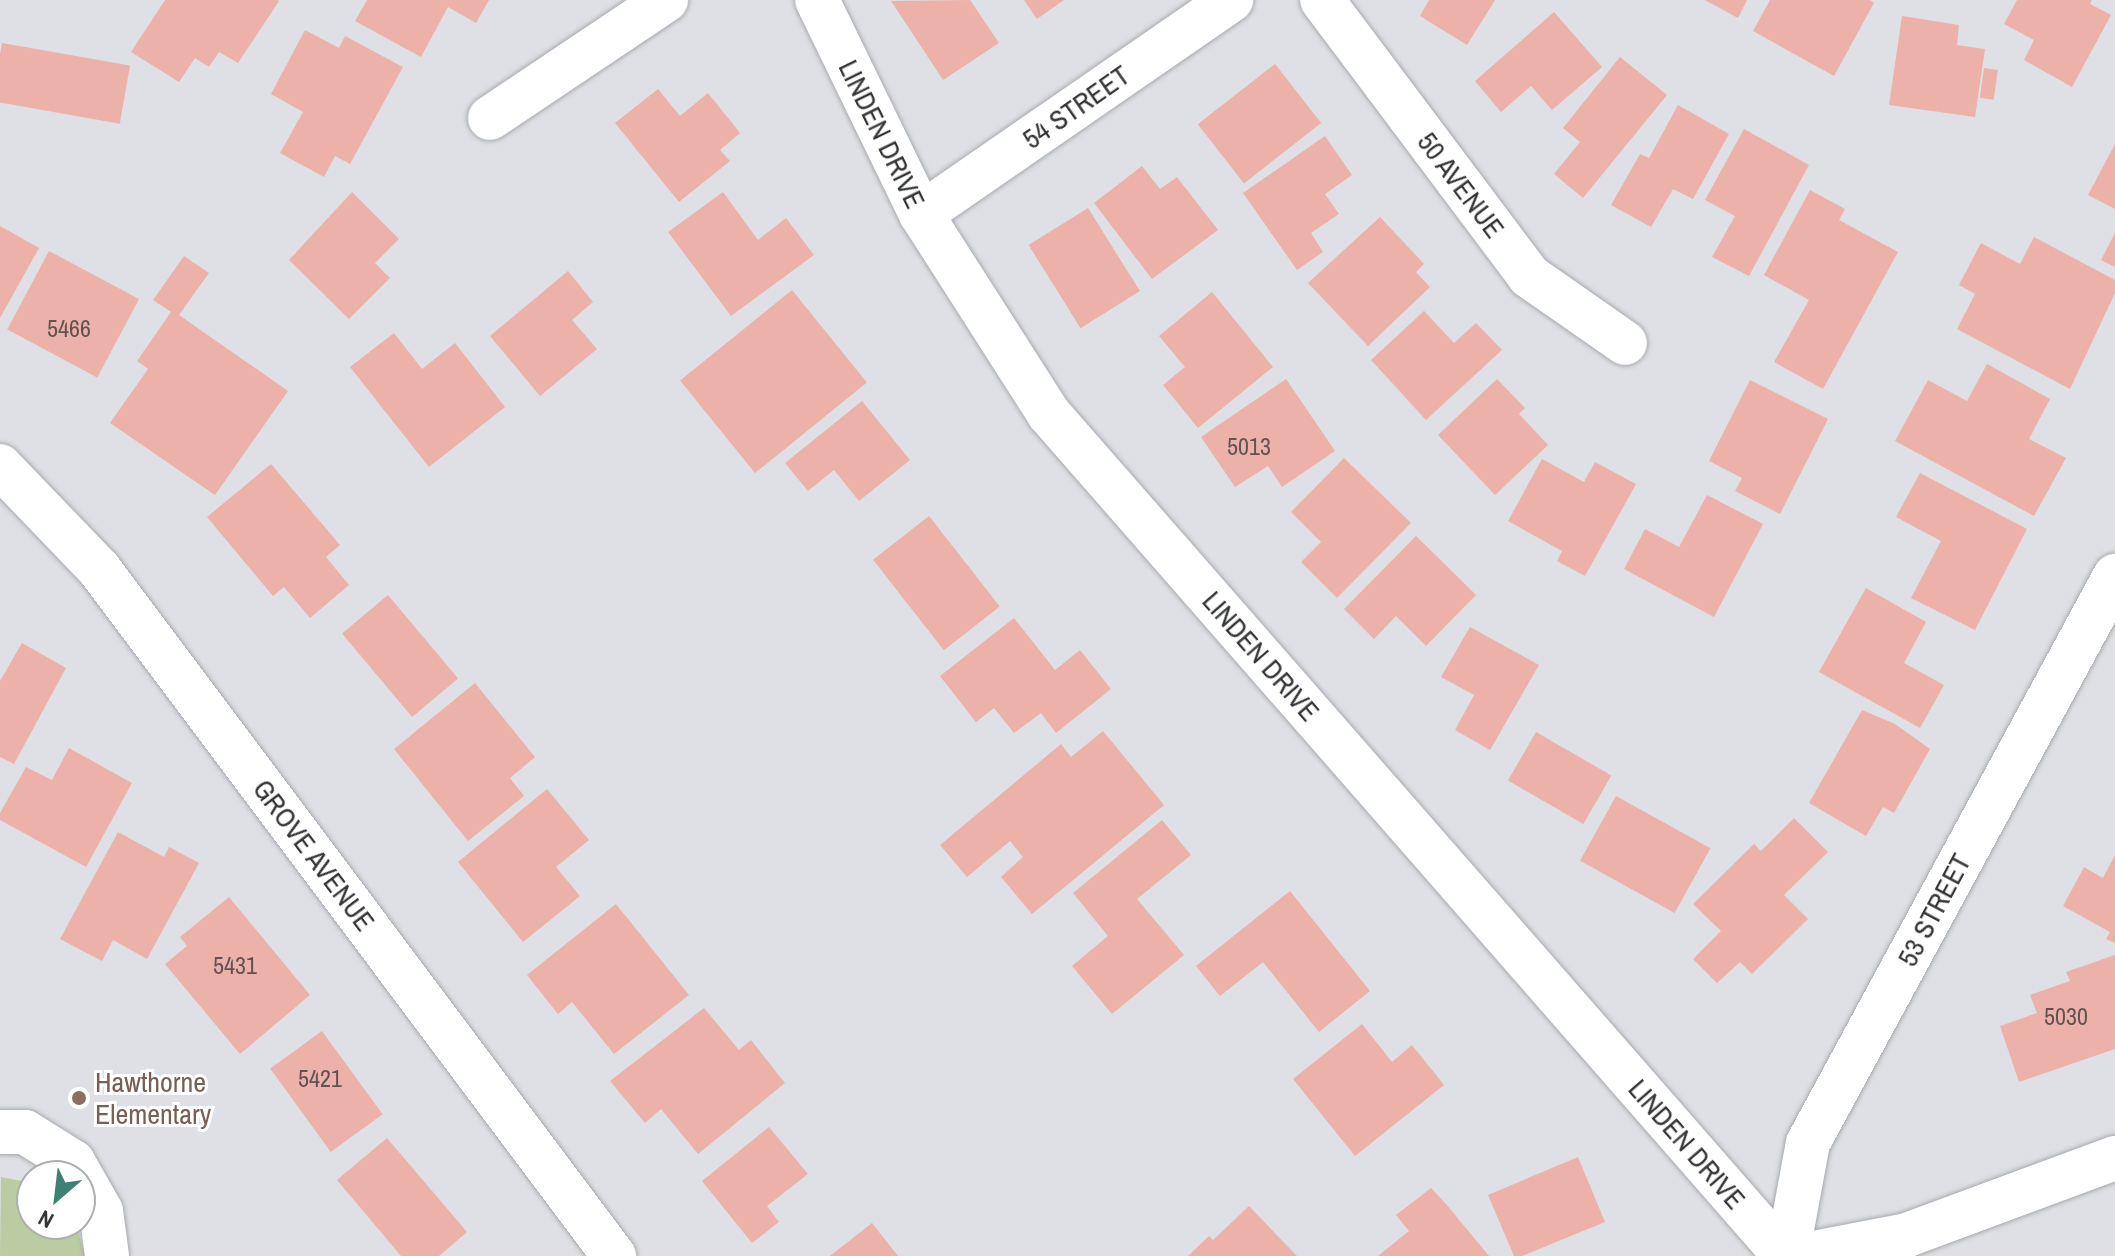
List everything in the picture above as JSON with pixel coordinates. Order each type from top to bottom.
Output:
[{"type":"street","points":[[490,118],[666,0]]},
{"type":"street","name":"LINDEN DRIVE","points":[[817,0],[921,214],[1049,414],[1786,1256]]},
{"type":"street","name":"54 STREET","points":[[921,214],[1231,0]]},
{"type":"street","name":"50 AVENUE","points":[[1322,0],[1529,276],[1625,343]]},
{"type":"street","name":"GROVE AVENUE","points":[[0,466],[99,569],[614,1256]]},
{"type":"street","name":"53 STREET","points":[[1786,1256],[1808,1143],[2115,576]]},
{"type":"street","points":[[0,1132],[25,1132],[73,1162],[101,1211],[107,1256]]},
{"type":"street","points":[[1797,1256],[1907,1235],[2115,1158]]},
{"type":"green space","points":[[1,1177],[16,1180],[16,1240],[80,1240],[85,1256],[0,1256]]},
{"type":"building","points":[[165,0],[279,1],[238,63],[219,52],[209,67],[195,58],[179,82],[131,52]]},
{"type":"building","points":[[367,0],[489,0],[476,23],[448,7],[421,57],[355,21]]},
{"type":"building","points":[[970,0],[999,43],[943,80],[891,1]]},
{"type":"building","points":[[1024,0],[1064,0],[1037,19]]},
{"type":"building","points":[[1429,0],[1495,0],[1467,45],[1420,16]]},
{"type":"building","points":[[1705,0],[1747,0],[1738,18]]},
{"type":"building","points":[[1770,0],[1870,0],[1874,3],[1834,76],[1753,31]]},
{"type":"building","points":[[2017,0],[2092,0],[2090,4],[2111,15],[2072,87],[2024,60],[2034,40],[2004,24]]},
{"type":"building","points":[[1554,12],[1602,67],[1552,110],[1531,86],[1501,112],[1475,81]]},
{"type":"building","points":[[1902,16],[1959,25],[1957,45],[1985,49],[1975,117],[1889,105]]},
{"type":"building","points":[[305,30],[339,48],[345,36],[403,67],[350,164],[335,156],[324,177],[280,153],[303,112],[271,94]]},
{"type":"building","points":[[2,43],[130,66],[120,124],[0,103]]},
{"type":"building","points":[[1620,57],[1667,95],[1583,198],[1554,174],[1580,142],[1563,128]]},
{"type":"building","points":[[1275,64],[1321,123],[1244,183],[1198,124]]},
{"type":"building","points":[[1984,68],[1998,70],[1994,100],[1980,98]]},
{"type":"building","points":[[658,89],[680,116],[708,93],[740,133],[720,150],[730,161],[679,202],[615,123]]},
{"type":"building","points":[[1678,105],[1729,134],[1693,199],[1673,189],[1651,227],[1611,205],[1640,154],[1649,158]]},
{"type":"building","points":[[1744,129],[1809,165],[1749,276],[1712,257],[1735,216],[1705,200]]},
{"type":"building","points":[[1325,136],[1352,175],[1325,194],[1339,214],[1311,233],[1323,252],[1297,270],[1243,193]]},
{"type":"building","points":[[2115,144],[2115,209],[2088,195]]},
{"type":"building","points":[[1142,166],[1160,189],[1177,177],[1218,230],[1152,279],[1094,203]]},
{"type":"building","points":[[1810,190],[1845,209],[1839,220],[1898,252],[1823,389],[1774,362],[1809,300],[1764,275]]},
{"type":"building","points":[[352,192],[399,239],[375,263],[390,278],[349,319],[289,260]]},
{"type":"building","points":[[723,192],[758,240],[786,218],[814,255],[731,316],[668,232]]},
{"type":"building","points":[[1088,208],[1140,291],[1081,328],[1029,245]]},
{"type":"building","points":[[1380,217],[1424,264],[1416,272],[1430,287],[1368,346],[1308,283]]},
{"type":"building","points":[[0,226],[39,248],[0,318]]},
{"type":"building","points":[[2115,233],[2115,267],[2101,260]]},
{"type":"building","points":[[2034,237],[2115,280],[2115,293],[2070,389],[1957,329],[1975,294],[1959,285],[1981,243],[2020,264]]},
{"type":"building","points":[[49,251],[139,299],[97,377],[7,330]]},
{"type":"building","points":[[184,256],[209,273],[179,315],[288,391],[215,495],[110,423],[148,369],[137,361],[171,312],[153,300]]},
{"type":"building","points":[[568,271],[593,302],[572,320],[597,349],[540,396],[490,336]]},
{"type":"building","points":[[792,290],[867,382],[755,473],[680,381]]},
{"type":"building","points":[[1212,292],[1273,367],[1198,428],[1163,385],[1185,367],[1159,336]]},
{"type":"building","points":[[1424,311],[1454,343],[1476,323],[1502,350],[1426,420],[1371,360]]},
{"type":"building","points":[[394,333],[422,369],[455,343],[505,407],[429,467],[350,367]]},
{"type":"building","points":[[1987,364],[2050,399],[2029,439],[2066,458],[2034,516],[1895,441],[1928,380],[1967,401]]},
{"type":"building","points":[[1286,379],[1335,451],[1282,487],[1268,466],[1235,487],[1201,437]]},
{"type":"building","points":[[1497,379],[1525,408],[1519,414],[1548,445],[1495,495],[1438,435]]},
{"type":"building","points":[[1750,380],[1828,419],[1780,514],[1735,491],[1742,478],[1709,461]]},
{"type":"building","points":[[862,401],[910,460],[859,501],[834,470],[808,491],[785,463]]},
{"type":"building","points":[[1344,458],[1411,523],[1337,598],[1301,562],[1321,542],[1291,512]]},
{"type":"building","points":[[1542,459],[1584,482],[1595,462],[1636,484],[1585,576],[1557,561],[1562,551],[1508,521]]},
{"type":"building","points":[[271,464],[340,545],[326,557],[349,585],[310,618],[284,587],[273,596],[207,517]]},
{"type":"building","points":[[1920,473],[2027,529],[1975,630],[1911,598],[1941,541],[1896,517]]},
{"type":"building","points":[[1707,495],[1763,524],[1714,617],[1624,569],[1645,529],[1679,547]]},
{"type":"building","points":[[929,516],[1000,607],[944,650],[873,560]]},
{"type":"building","points":[[1416,536],[1476,595],[1426,646],[1396,616],[1374,639],[1344,609]]},
{"type":"building","points":[[1866,588],[1926,622],[1904,663],[1944,685],[1920,728],[1819,672]]},
{"type":"building","points":[[388,595],[458,678],[412,717],[342,634]]},
{"type":"building","points":[[1014,618],[1055,670],[1080,650],[1111,689],[1056,733],[1041,713],[1014,733],[994,708],[976,722],[940,676]]},
{"type":"building","points":[[1470,627],[1539,665],[1490,750],[1455,730],[1474,695],[1441,677]]},
{"type":"building","points":[[22,643],[66,668],[14,764],[0,757],[0,681]]},
{"type":"building","points":[[475,683],[535,757],[510,778],[524,796],[468,841],[394,749]]},
{"type":"building","points":[[1862,710],[1895,724],[1930,749],[1894,813],[1883,807],[1866,836],[1809,803]]},
{"type":"building","points":[[1103,731],[1164,805],[1032,914],[1001,877],[1023,857],[1010,841],[967,877],[940,845],[1061,744],[1071,757]]},
{"type":"building","points":[[1536,732],[1611,775],[1583,824],[1508,780]]},
{"type":"building","points":[[69,748],[132,783],[86,867],[0,820],[0,813],[26,767],[52,780]]},
{"type":"building","points":[[547,789],[589,840],[556,867],[580,896],[523,942],[458,862]]},
{"type":"building","points":[[1616,796],[1710,848],[1675,913],[1580,861]]},
{"type":"building","points":[[1794,818],[1828,852],[1784,895],[1808,919],[1752,974],[1740,962],[1717,983],[1693,959],[1721,931],[1693,904],[1754,844],[1761,851]]},
{"type":"building","points":[[1162,820],[1191,855],[1137,899],[1184,955],[1112,1014],[1072,966],[1108,936],[1073,893]]},
{"type":"building","points":[[118,832],[164,857],[169,847],[199,863],[147,959],[113,940],[102,961],[60,939]]},
{"type":"building","points":[[2115,855],[2115,943],[2106,939],[2110,932],[2063,906],[2084,867],[2103,878]]},
{"type":"building","points":[[1290,891],[1370,991],[1319,1032],[1263,962],[1220,996],[1196,966]]},
{"type":"building","points":[[229,897],[310,995],[240,1054],[165,964],[187,946],[180,937]]},
{"type":"building","points":[[616,904],[689,995],[614,1054],[572,1002],[558,1014],[527,975]]},
{"type":"building","points":[[2115,955],[2115,1049],[2019,1082],[2000,1026],[2037,1013],[2030,995],[2070,981],[2066,972]]},
{"type":"building","points":[[704,1008],[739,1050],[751,1040],[785,1083],[698,1154],[661,1109],[645,1123],[610,1081]]},
{"type":"building","points":[[1362,1024],[1392,1062],[1412,1045],[1444,1085],[1355,1156],[1293,1079]]},
{"type":"building","points":[[322,1031],[383,1114],[331,1152],[270,1069]]},
{"type":"building","points":[[769,1127],[808,1174],[767,1206],[779,1222],[752,1243],[702,1181]]},
{"type":"building","points":[[387,1138],[467,1232],[439,1256],[401,1256],[337,1180]]},
{"type":"building","points":[[1578,1157],[1605,1222],[1522,1256],[1514,1256],[1488,1195]]},
{"type":"building","points":[[1431,1188],[1489,1256],[1378,1256],[1409,1231],[1396,1215]]},
{"type":"building","points":[[1249,1206],[1297,1256],[1188,1256],[1209,1236],[1213,1240]]},
{"type":"building","points":[[872,1223],[898,1256],[830,1256]]},
{"type":"place","name":"Hawthorne Elementary","points":[[79,1098]]}]
